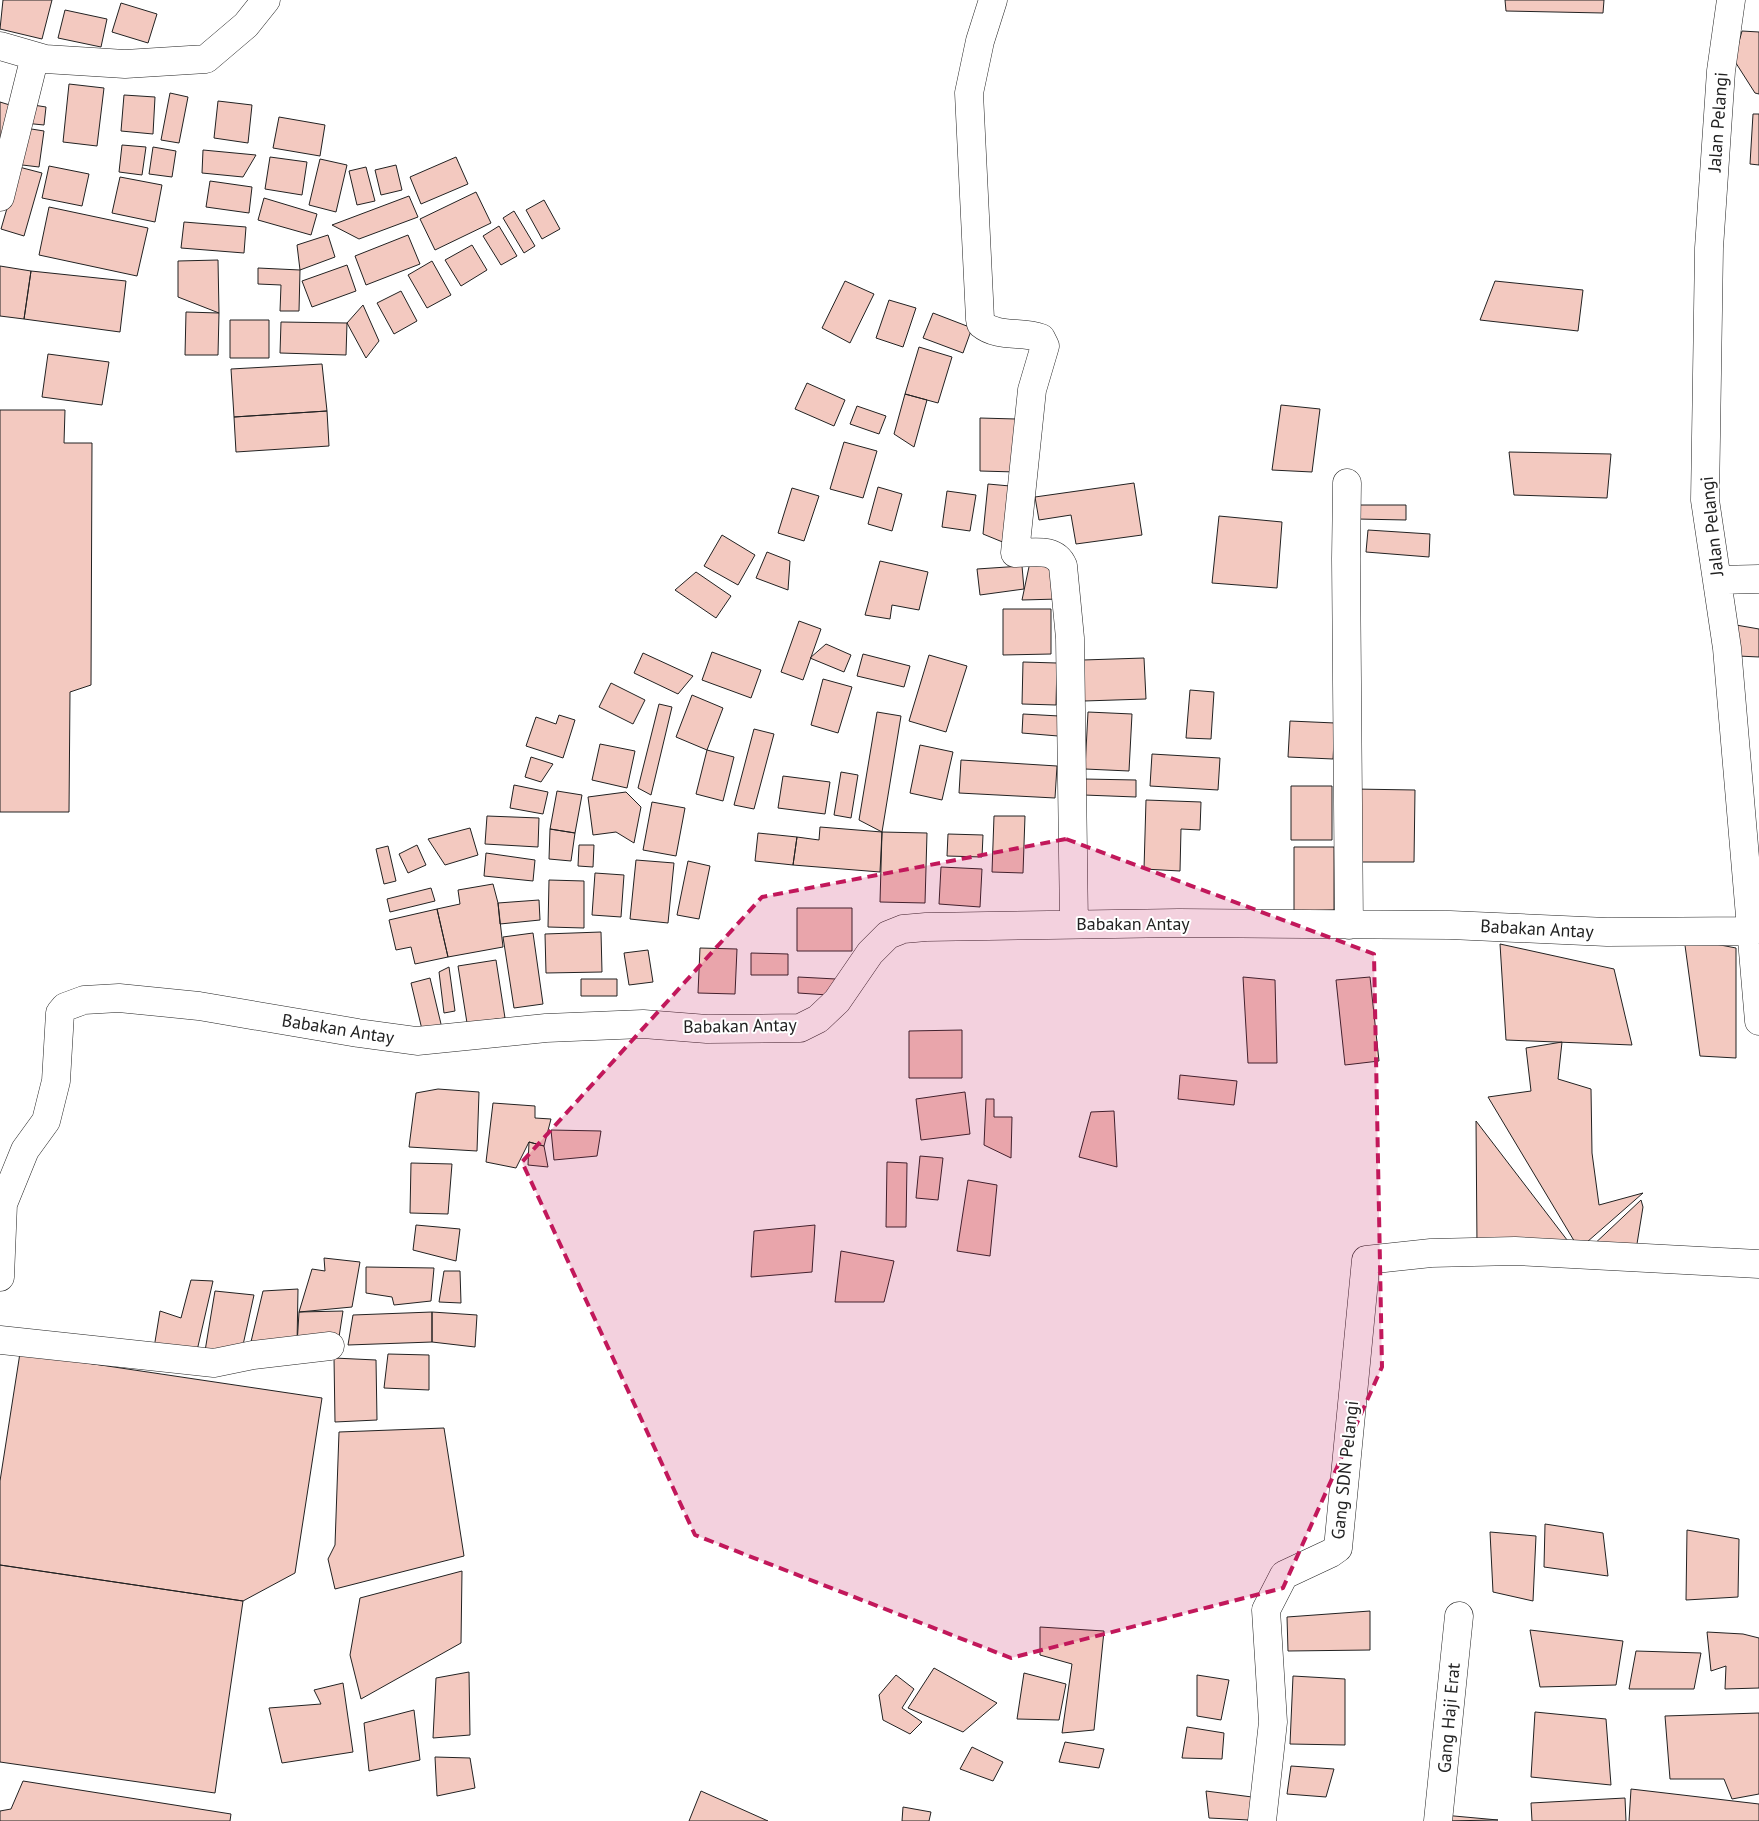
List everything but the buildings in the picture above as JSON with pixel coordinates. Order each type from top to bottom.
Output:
[{"type":"street","points":[[0,46],[45,59],[125,64],[206,59],[246,25],[266,0]]},
{"type":"street","points":[[993,0],[980,41],[968,93],[980,319],[981,324],[992,332],[1034,336],[1041,338],[1045,346],[1032,390],[1015,553],[1051,552],[1059,558],[1064,566],[1070,638],[1074,924]]},
{"type":"street","name":"Jalan Pelangi","points":[[1731,0],[1721,71],[1709,248],[1706,500],[1727,648],[1753,931],[1759,1021]]},
{"type":"street","points":[[0,197],[35,56]]},
{"type":"street","points":[[1347,483],[1349,925]]},
{"type":"street","points":[[1717,580],[1759,579]]},
{"type":"street","name":"Babakan Antay","points":[[0,1277],[3,1204],[25,1150],[46,1120],[56,1081],[60,1013],[64,1007],[78,1002],[100,998],[119,998],[199,1006],[358,1033],[418,1040],[546,1028],[643,1024],[707,1029],[800,1028],[818,1019],[837,1001],[870,953],[888,935],[926,927],[1074,924],[1450,925],[1607,932],[1753,931]]},
{"type":"street","name":"Gang SDN Pelangi","points":[[1262,1821],[1273,1722],[1266,1610],[1284,1575],[1331,1554],[1338,1548],[1366,1260],[1431,1253],[1515,1251],[1759,1264]]},
{"type":"street","points":[[0,1340],[214,1363],[253,1355],[330,1346]]},
{"type":"street","name":"Gang Haji Erat","points":[[1438,1821],[1459,1616]]},
{"type":"highlighted area","points":[[1066,839],[1374,954],[1382,1367],[1283,1588],[1011,1658],[695,1535],[522,1162],[762,897]]}]
